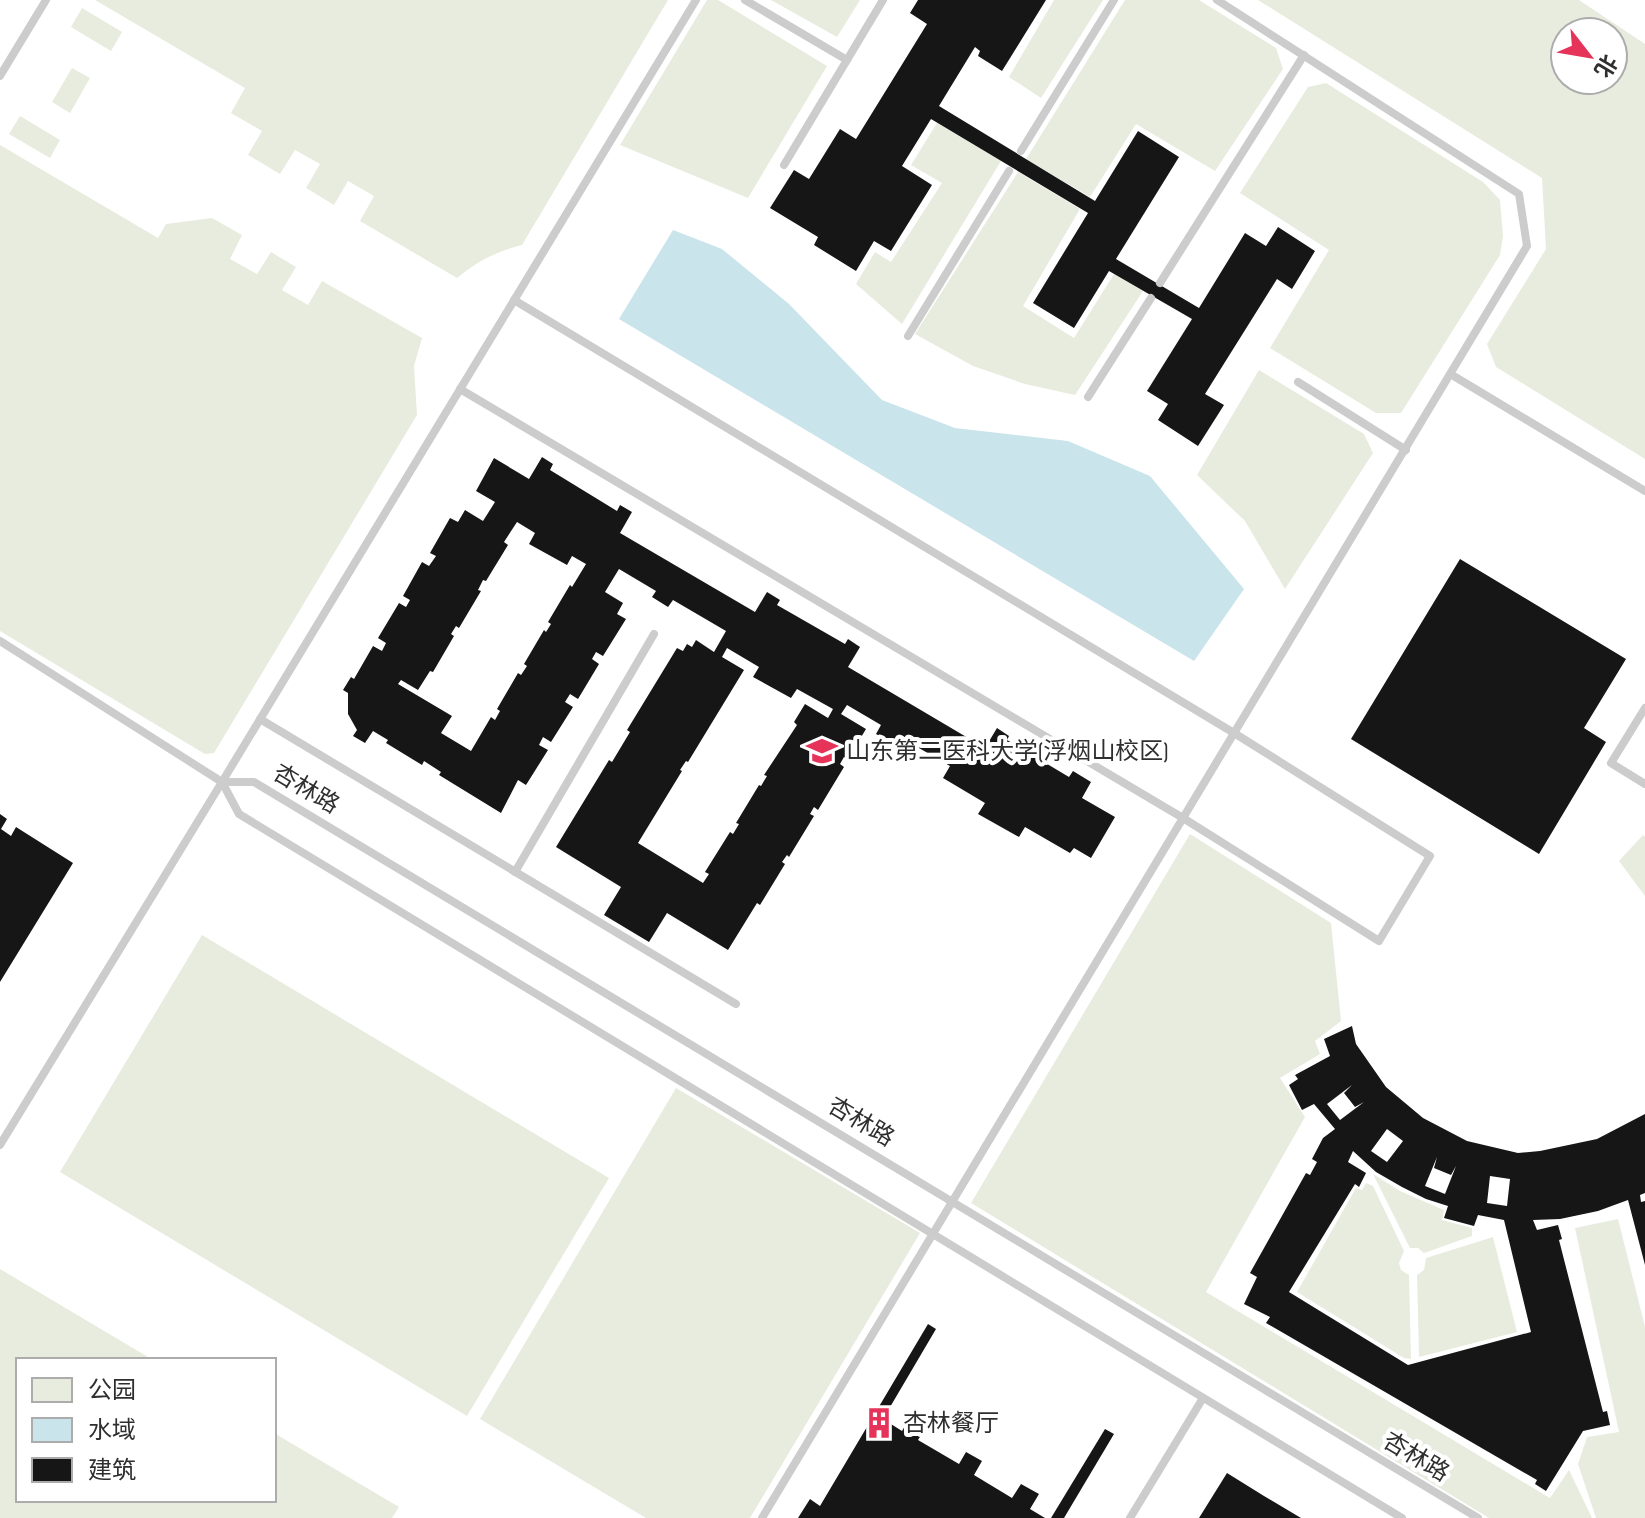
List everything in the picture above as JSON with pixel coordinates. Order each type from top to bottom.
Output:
[{"type":"lane","points":[[0,76],[46,0]]},
{"type":"lane","points":[[0,1144],[696,0]]},
{"type":"lane","points":[[745,0],[847,60]]},
{"type":"lane","points":[[784,165],[883,0]]},
{"type":"lane","points":[[1021,151],[1114,0]]},
{"type":"lane","points":[[762,1518],[1527,246],[1519,194],[1217,0]]},
{"type":"lane","points":[[1160,283],[1304,55]]},
{"type":"lane","points":[[908,336],[1009,171]]},
{"type":"lane","points":[[1088,397],[1151,298]]},
{"type":"lane","points":[[460,389],[1183,818],[1379,941],[1430,856],[1234,733],[514,300]]},
{"type":"lane","points":[[1452,375],[1645,491]]},
{"type":"lane","points":[[1298,382],[1406,450]]},
{"type":"lane","points":[[515,872],[654,634]]},
{"type":"lane","points":[[0,641],[222,782],[239,814],[1402,1518]]},
{"type":"lane","points":[[1645,708],[1611,763],[1645,784]]},
{"type":"lane","points":[[260,719],[736,1004]]},
{"type":"lane","name":"杏林路","points":[[222,782],[254,782],[1478,1518]]},
{"type":"lane","points":[[1130,1518],[1203,1398]]},
{"type":"green space","points":[[95,0],[668,0],[522,245],[487,258],[457,278],[360,221],[374,196],[348,181],[334,205],[306,188],[320,164],[295,150],[280,174],[248,155],[262,131],[231,113],[245,88]]},
{"type":"green space","points":[[707,0],[718,0],[827,66],[748,198],[620,145]]},
{"type":"green space","points":[[771,0],[860,0],[837,37]]},
{"type":"green space","points":[[1054,0],[1103,0],[1041,98],[1009,77]]},
{"type":"green space","points":[[1125,0],[1199,0],[1276,48],[1283,69],[1215,171],[1136,124],[1090,197],[1026,159]]},
{"type":"green space","points":[[1258,0],[1579,0],[1603,16],[1549,16],[1549,96],[1629,96],[1629,33],[1645,44],[1645,459],[1496,367],[1487,344],[1546,249],[1542,178]]},
{"type":"green space","points":[[82,8],[122,32],[111,51],[71,27]]},
{"type":"green space","points":[[72,68],[90,78],[70,113],[52,102]]},
{"type":"green space","points":[[1326,83],[1483,182],[1500,200],[1503,236],[1500,255],[1401,413],[1376,413],[1270,348],[1329,250],[1240,193],[1308,87]]},
{"type":"green space","points":[[20,116],[60,140],[50,158],[9,134]]},
{"type":"green space","points":[[937,123],[1001,161],[902,324],[856,284],[875,252],[891,262],[942,183],[911,165]]},
{"type":"green space","points":[[0,145],[158,238],[166,224],[212,218],[242,235],[230,259],[257,274],[271,252],[296,267],[282,290],[308,305],[322,281],[422,338],[414,366],[417,415],[214,753],[205,754],[0,631]]},
{"type":"green space","points":[[1018,172],[1080,209],[1023,306],[1074,338],[1114,274],[1143,291],[1075,395],[1025,384],[973,366],[915,334]]},
{"type":"green space","points":[[1259,370],[1364,434],[1373,453],[1285,589],[1245,521],[1197,475]]},
{"type":"green space","points":[[1190,834],[1331,923],[1341,1021],[1315,1041],[1320,1054],[1280,1078],[1305,1117],[1206,1292],[1550,1498],[1569,1470],[1592,1518],[1489,1518],[971,1203]]},
{"type":"green space","points":[[1643,835],[1645,837],[1645,896],[1619,861]]},
{"type":"green space","points":[[202,935],[609,1178],[467,1416],[60,1172]]},
{"type":"green space","points":[[676,1088],[920,1233],[750,1518],[646,1518],[480,1419]]},
{"type":"green space","points":[[1373,1174],[1400,1191],[1444,1210],[1442,1220],[1472,1228],[1472,1236],[1424,1253],[1418,1248],[1410,1248]]},
{"type":"green space","points":[[1366,1183],[1373,1186],[1404,1251],[1399,1263],[1401,1270],[1409,1275],[1411,1359],[1404,1358],[1297,1292],[1356,1188],[1362,1190]]},
{"type":"green space","points":[[1618,1219],[1645,1327],[1645,1518],[1596,1518],[1578,1464],[1587,1437],[1619,1432],[1575,1228]]},
{"type":"green space","points":[[1493,1237],[1517,1332],[1419,1357],[1417,1275],[1424,1270],[1426,1258]]},
{"type":"green space","points":[[0,1269],[150,1358],[16,1358],[16,1502],[276,1502],[276,1434],[399,1507],[392,1518],[0,1518]]},
{"type":"water","points":[[673,230],[722,249],[789,304],[882,400],[955,428],[1068,441],[1150,476],[1244,589],[1194,661],[619,319]]},
{"type":"building","points":[[918,0],[1046,0],[1002,71],[978,56],[980,51],[975,47],[939,106],[1095,201],[1138,131],[1179,157],[1116,259],[1199,308],[1245,233],[1266,246],[1278,227],[1315,251],[1292,289],[1277,279],[1205,394],[1224,405],[1198,446],[1158,420],[1168,404],[1147,391],[1192,319],[1109,271],[1074,328],[1033,303],[1088,213],[931,119],[902,166],[932,185],[891,251],[874,241],[856,271],[814,245],[818,237],[770,208],[794,170],[809,179],[840,129],[856,139],[927,24],[910,13]]},
{"type":"building","points":[[542,457],[553,464],[550,470],[617,511],[620,505],[632,512],[620,533],[755,612],[767,592],[780,600],[777,605],[845,644],[848,639],[860,647],[848,667],[985,748],[997,728],[1009,736],[1007,740],[1069,777],[1073,771],[1091,782],[1082,798],[1115,817],[1091,858],[1074,848],[1070,853],[1025,827],[1019,837],[978,814],[985,803],[943,778],[950,766],[900,737],[896,745],[876,734],[881,725],[847,705],[841,714],[866,729],[848,759],[844,757],[840,764],[844,767],[818,810],[814,807],[810,814],[814,816],[789,857],[787,855],[782,862],[785,864],[760,905],[757,903],[728,950],[667,913],[649,942],[604,915],[621,887],[556,847],[609,760],[612,762],[630,732],[627,730],[677,648],[683,651],[687,644],[692,647],[696,640],[714,652],[726,631],[673,600],[668,607],[652,597],[656,591],[619,569],[605,592],[623,603],[617,614],[626,619],[603,656],[596,652],[592,659],[599,664],[578,699],[570,694],[565,702],[573,707],[551,742],[543,737],[539,745],[548,750],[526,785],[518,780],[501,813],[439,775],[441,772],[424,761],[422,765],[386,743],[388,740],[373,731],[365,743],[353,736],[357,730],[348,714],[348,693],[343,690],[351,677],[354,679],[373,646],[382,651],[386,643],[378,638],[399,603],[406,607],[410,600],[403,596],[422,562],[429,566],[436,556],[430,553],[450,518],[458,522],[465,510],[483,521],[495,502],[476,491],[494,458],[529,479]],"holes":[[[517,522],[535,533],[529,544],[567,565],[572,556],[586,564],[548,622],[551,624],[546,632],[544,630],[524,664],[527,666],[521,675],[518,673],[497,709],[500,711],[495,720],[491,717],[471,751],[441,733],[452,716],[398,684],[401,680],[418,690],[430,671],[433,672],[454,636],[451,634],[456,626],[459,628],[481,591],[478,590],[483,580],[486,581],[508,545],[504,542]],[[727,648],[759,667],[753,677],[791,698],[797,689],[833,709],[828,718],[805,704],[794,722],[797,725],[736,823],[739,824],[733,834],[730,832],[705,872],[709,874],[703,883],[638,843],[744,670],[722,657]]]},
{"type":"building","points":[[1460,559],[1626,659],[1584,728],[1606,742],[1539,854],[1351,739]]},
{"type":"building","points":[[0,814],[7,819],[1,829],[11,836],[16,827],[73,863],[0,982]]},
{"type":"building","points":[[1352,1026],[1356,1044],[1386,1087],[1423,1118],[1467,1141],[1518,1153],[1597,1139],[1645,1114],[1645,1193],[1640,1195],[1641,1202],[1645,1201],[1645,1265],[1628,1200],[1598,1211],[1560,1219],[1533,1220],[1537,1230],[1558,1225],[1562,1239],[1559,1240],[1603,1412],[1607,1411],[1610,1425],[1583,1431],[1546,1491],[1535,1484],[1537,1480],[1266,1323],[1270,1317],[1244,1304],[1257,1277],[1250,1273],[1306,1173],[1310,1175],[1317,1162],[1312,1159],[1323,1138],[1335,1129],[1314,1104],[1302,1110],[1289,1085],[1298,1079],[1295,1075],[1330,1056],[1324,1039]],"holes":[[[1352,1085],[1344,1093],[1355,1107],[1364,1102],[1340,1120],[1327,1104]],[[1387,1129],[1403,1141],[1387,1162],[1371,1151]],[[1353,1151],[1376,1172],[1426,1199],[1448,1206],[1444,1218],[1474,1226],[1478,1215],[1504,1220],[1531,1332],[1408,1365],[1289,1292],[1355,1184],[1359,1187],[1366,1173],[1348,1162]],[[1437,1157],[1434,1168],[1451,1175],[1456,1166],[1445,1194],[1425,1186]],[[1490,1176],[1510,1179],[1507,1206],[1487,1203]]]},
{"type":"building","name":"杏林餐厅","points":[[928,1324],[936,1329],[883,1419],[902,1431],[910,1417],[926,1427],[918,1440],[959,1464],[966,1452],[982,1461],[974,1475],[1012,1498],[1021,1484],[1039,1494],[1030,1509],[1045,1518],[798,1518],[810,1499],[820,1506]]},
{"type":"building","points":[[1105,1429],[1114,1434],[1064,1518],[1051,1518]]},
{"type":"building","points":[[1227,1473],[1264,1496],[1301,1518],[1199,1518]]},
{"type":"place","name":"山东第二医科大学(浮烟山校区)","points":[[822,751]]},
{"type":"place","name":"杏林餐厅","points":[[879,1423]]}]
